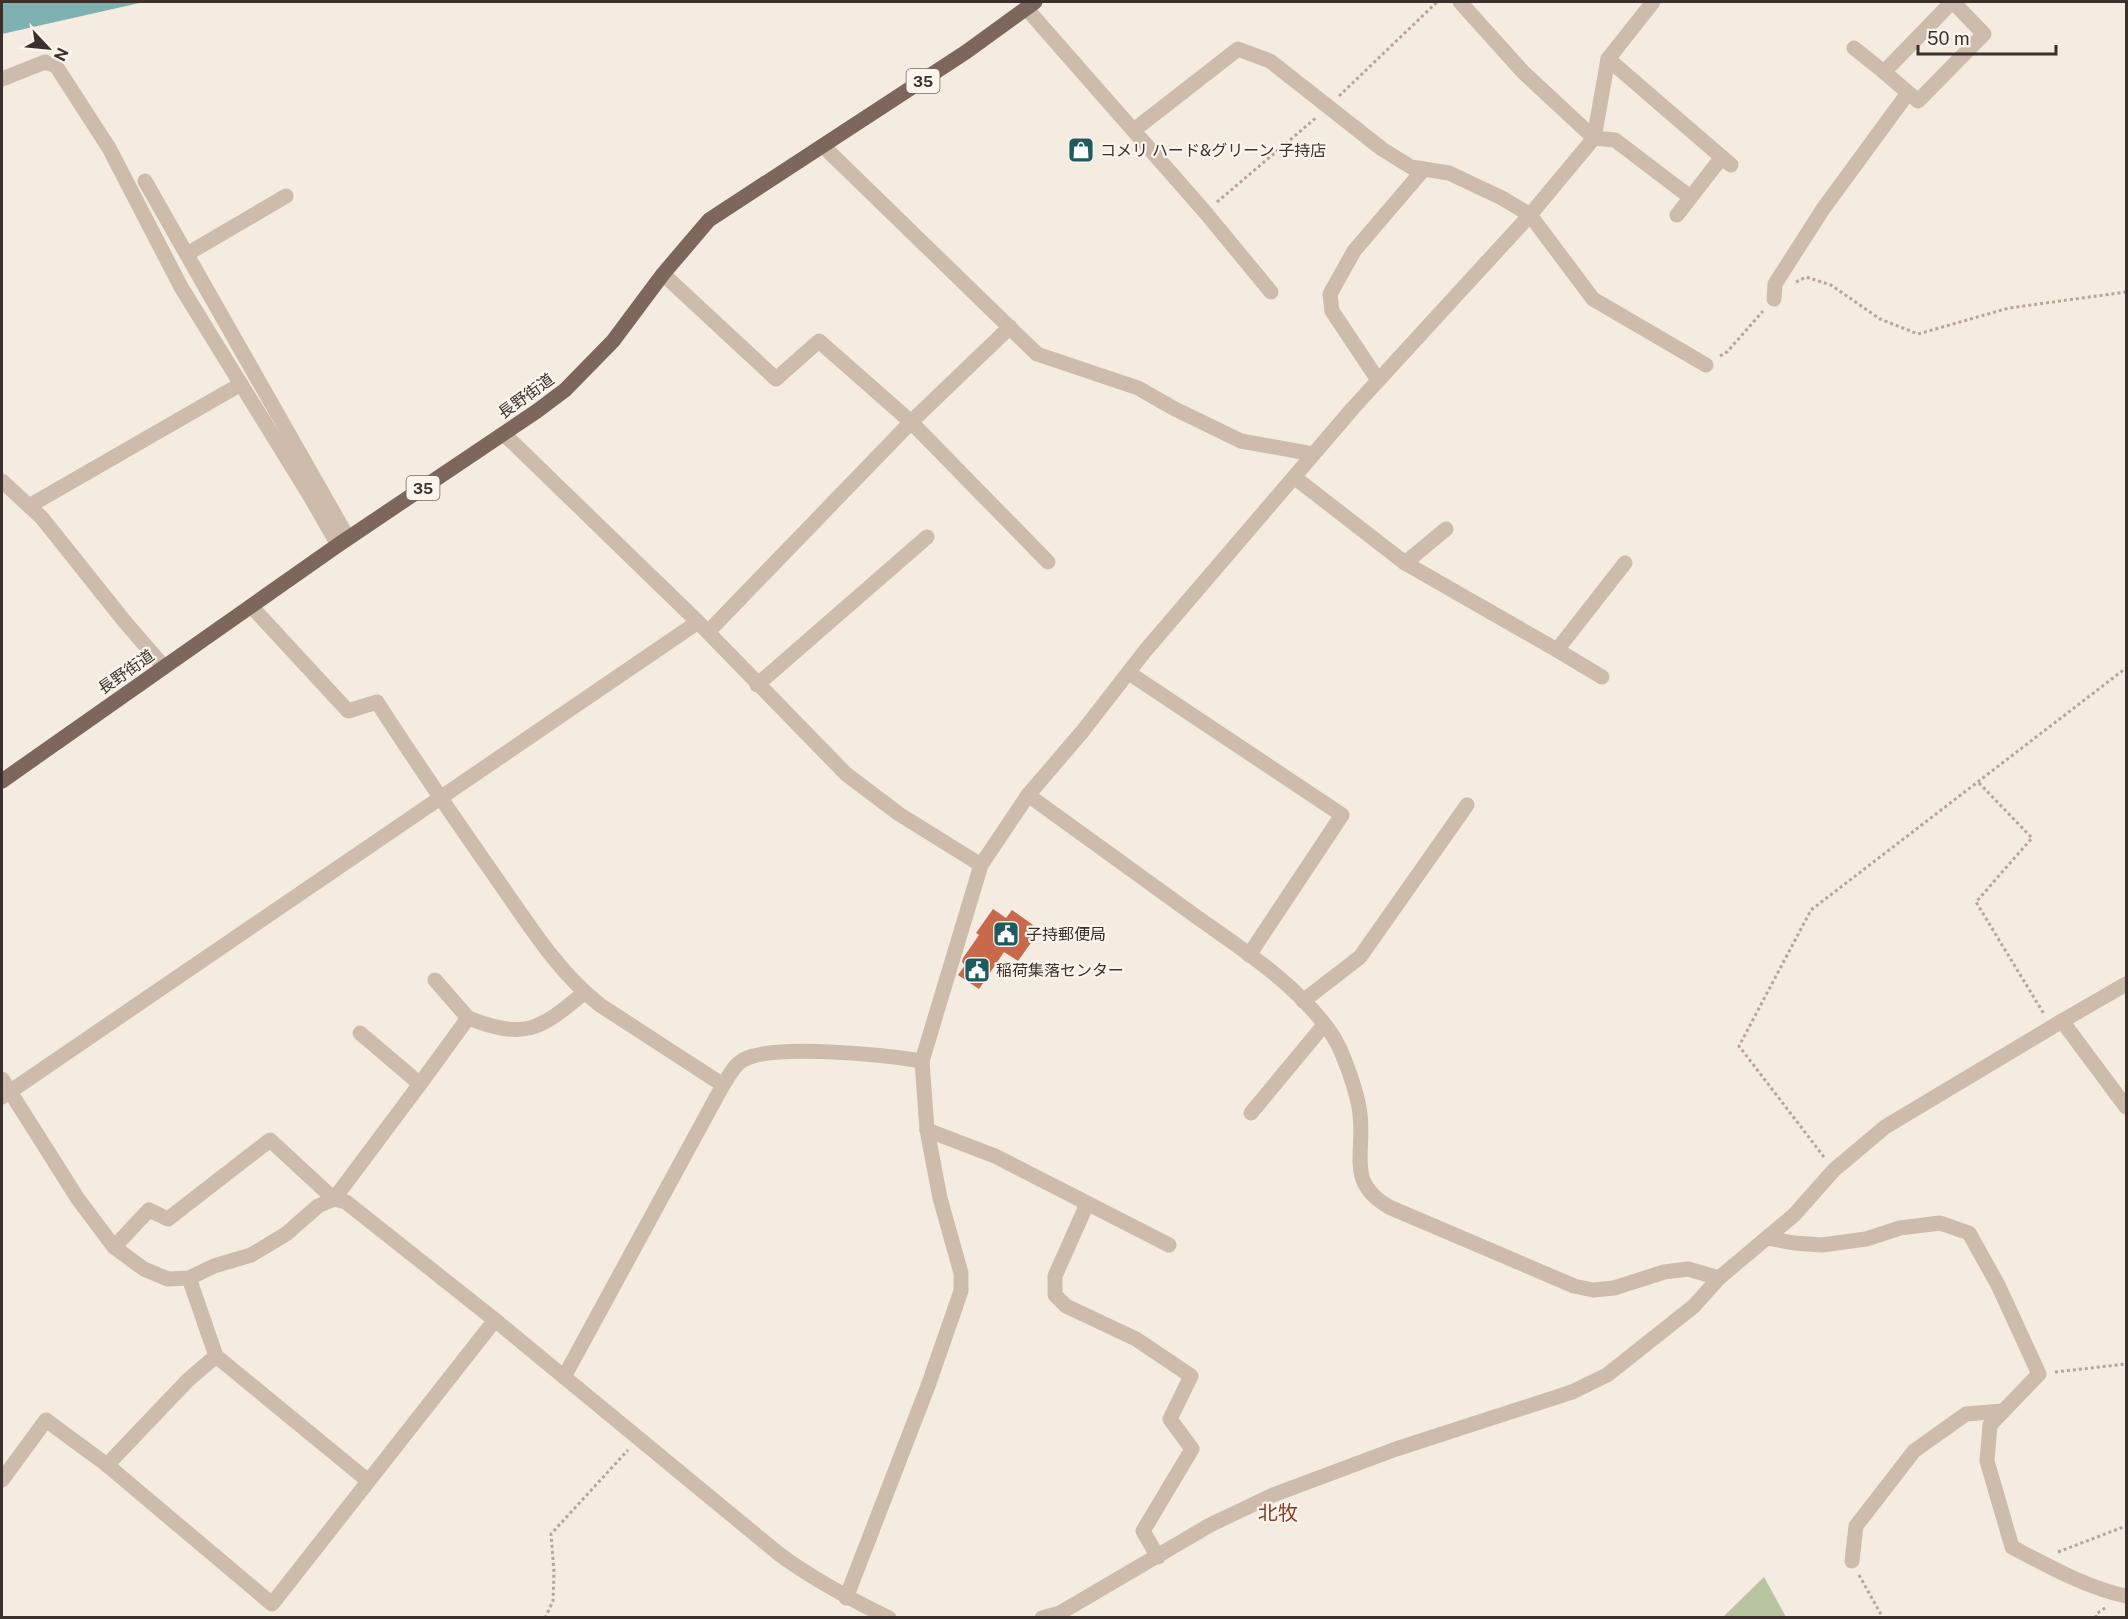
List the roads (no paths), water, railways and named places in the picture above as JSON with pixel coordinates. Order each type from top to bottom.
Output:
[{"type":"main road","name":"長野街道","points":[[2,781],[343,541],[504,434],[565,390],[614,340],[663,273],[709,220],[966,52],[1031,5]]},
{"type":"street","points":[[1460,2],[1523,72],[1594,138],[1615,140],[1690,197]]},
{"type":"street","points":[[846,1598],[962,1291],[961,1273],[939,1198],[927,1130],[922,1060],[981,865],[1028,795],[1313,454],[1530,215],[1594,138],[1608,59],[1653,2]]},
{"type":"street","points":[[1854,48],[1918,101],[1984,34],[1953,2],[1884,72]]},
{"type":"street","points":[[1031,5],[1271,292]]},
{"type":"street","points":[[1134,130],[1238,49],[1270,61],[1382,149],[1411,167],[1449,173],[1502,198],[1530,215],[1593,299],[1706,365]]},
{"type":"street","points":[[1608,59],[1726,161],[1690,197],[1677,215]]},
{"type":"street","points":[[2,79],[45,62],[56,66],[109,148],[181,287],[264,422],[315,492]]},
{"type":"street","points":[[1774,299],[1775,284],[1823,209],[1908,93]]},
{"type":"street","points":[[823,146],[1036,354],[1137,388],[1241,441],[1313,454]]},
{"type":"street","points":[[1378,380],[1332,311],[1330,294],[1354,251],[1424,169]]},
{"type":"street","points":[[145,181],[277,413],[315,492],[343,541]]},
{"type":"street","points":[[187,254],[286,196]]},
{"type":"street","points":[[151,228],[166,218]]},
{"type":"street","points":[[663,273],[776,379],[819,341],[911,422],[1048,562]]},
{"type":"street","points":[[215,339],[228,327]]},
{"type":"street","points":[[468,1018],[334,1198],[318,1206],[286,1234],[251,1255],[214,1266],[189,1278],[168,1279],[144,1269],[114,1247],[78,1199],[4,1089],[703,627],[800,535],[911,422],[1010,327]]},
{"type":"street","points":[[29,506],[241,384]]},
{"type":"street","points":[[264,422],[277,413]]},
{"type":"street","points":[[504,434],[703,627],[846,774],[899,814],[981,865]]},
{"type":"street","points":[[1294,477],[1405,563],[1602,677]]},
{"type":"street","points":[[5,488],[42,518],[164,667]]},
{"type":"street","points":[[1405,563],[1446,529]]},
{"type":"street","points":[[758,685],[927,537]]},
{"type":"street","points":[[1557,650],[1625,563]]},
{"type":"street","points":[[251,606],[348,711],[377,702],[440,799],[549,953],[584,993],[723,1085]]},
{"type":"street","points":[[1129,673],[1342,815],[1249,955]]},
{"type":"street","points":[[1028,795],[1286,981],[1303,1000],[1332,1034],[1347,1067],[1360,1114],[1361,1176],[1366,1188],[1376,1199],[1389,1207],[1574,1286],[1593,1290],[1614,1288],[1664,1272],[1689,1269],[1719,1278]]},
{"type":"street","points":[[1303,1000],[1360,957],[1467,805]]},
{"type":"street","points":[[435,981],[468,1018],[491,1027],[519,1031],[541,1025],[584,993]]},
{"type":"street","points":[[1042,1617],[1060,1613],[1210,1525],[1273,1495],[1396,1449],[1572,1392],[1607,1375],[1694,1306],[1719,1278],[1794,1215],[1834,1170],[1885,1127],[2127,984]]},
{"type":"street","points":[[2057,1024],[2127,1107]]},
{"type":"street","points":[[1251,1113],[1324,1025]]},
{"type":"street","points":[[360,1033],[420,1084]]},
{"type":"street","points":[[564,1377],[723,1085],[732,1070],[742,1060],[754,1055],[773,1052],[852,1053],[922,1060]]},
{"type":"street","points":[[927,1130],[995,1156],[1169,1245]]},
{"type":"street","points":[[114,1247],[148,1210],[168,1220],[270,1140],[334,1198],[346,1202],[495,1320],[779,1554],[809,1576],[846,1598],[890,1617]]},
{"type":"street","points":[[1087,1204],[1055,1276],[1055,1295],[1066,1306],[1136,1339],[1191,1376],[1170,1419],[1192,1449],[1143,1531],[1158,1557]]},
{"type":"street","points":[[1767,1238],[1822,1245],[1866,1239],[1900,1228],[1940,1223],[1969,1233],[1998,1285],[2039,1374],[1990,1425],[1987,1461],[2012,1547],[2104,1590],[2127,1596]]},
{"type":"street","points":[[189,1278],[216,1356],[368,1480]]},
{"type":"street","points":[[2,1480],[46,1420],[107,1464],[272,1604],[495,1320]]},
{"type":"street","points":[[107,1464],[188,1380],[216,1356]]},
{"type":"street","points":[[1852,1561],[1856,1526],[1914,1451],[1966,1414],[2003,1411]]},
{"type":"water","points":[[2,2],[144,2],[2,34]]},
{"type":"place","name":"コメリ ハード&グリーン 子持店","points":[[1081,150]]},
{"type":"place","name":"子持郵便局","points":[[1006,934]]},
{"type":"place","name":"稲荷集落センター","points":[[977,970]]},
{"type":"district","name":"北牧","points":[[1278,1513]]}]
